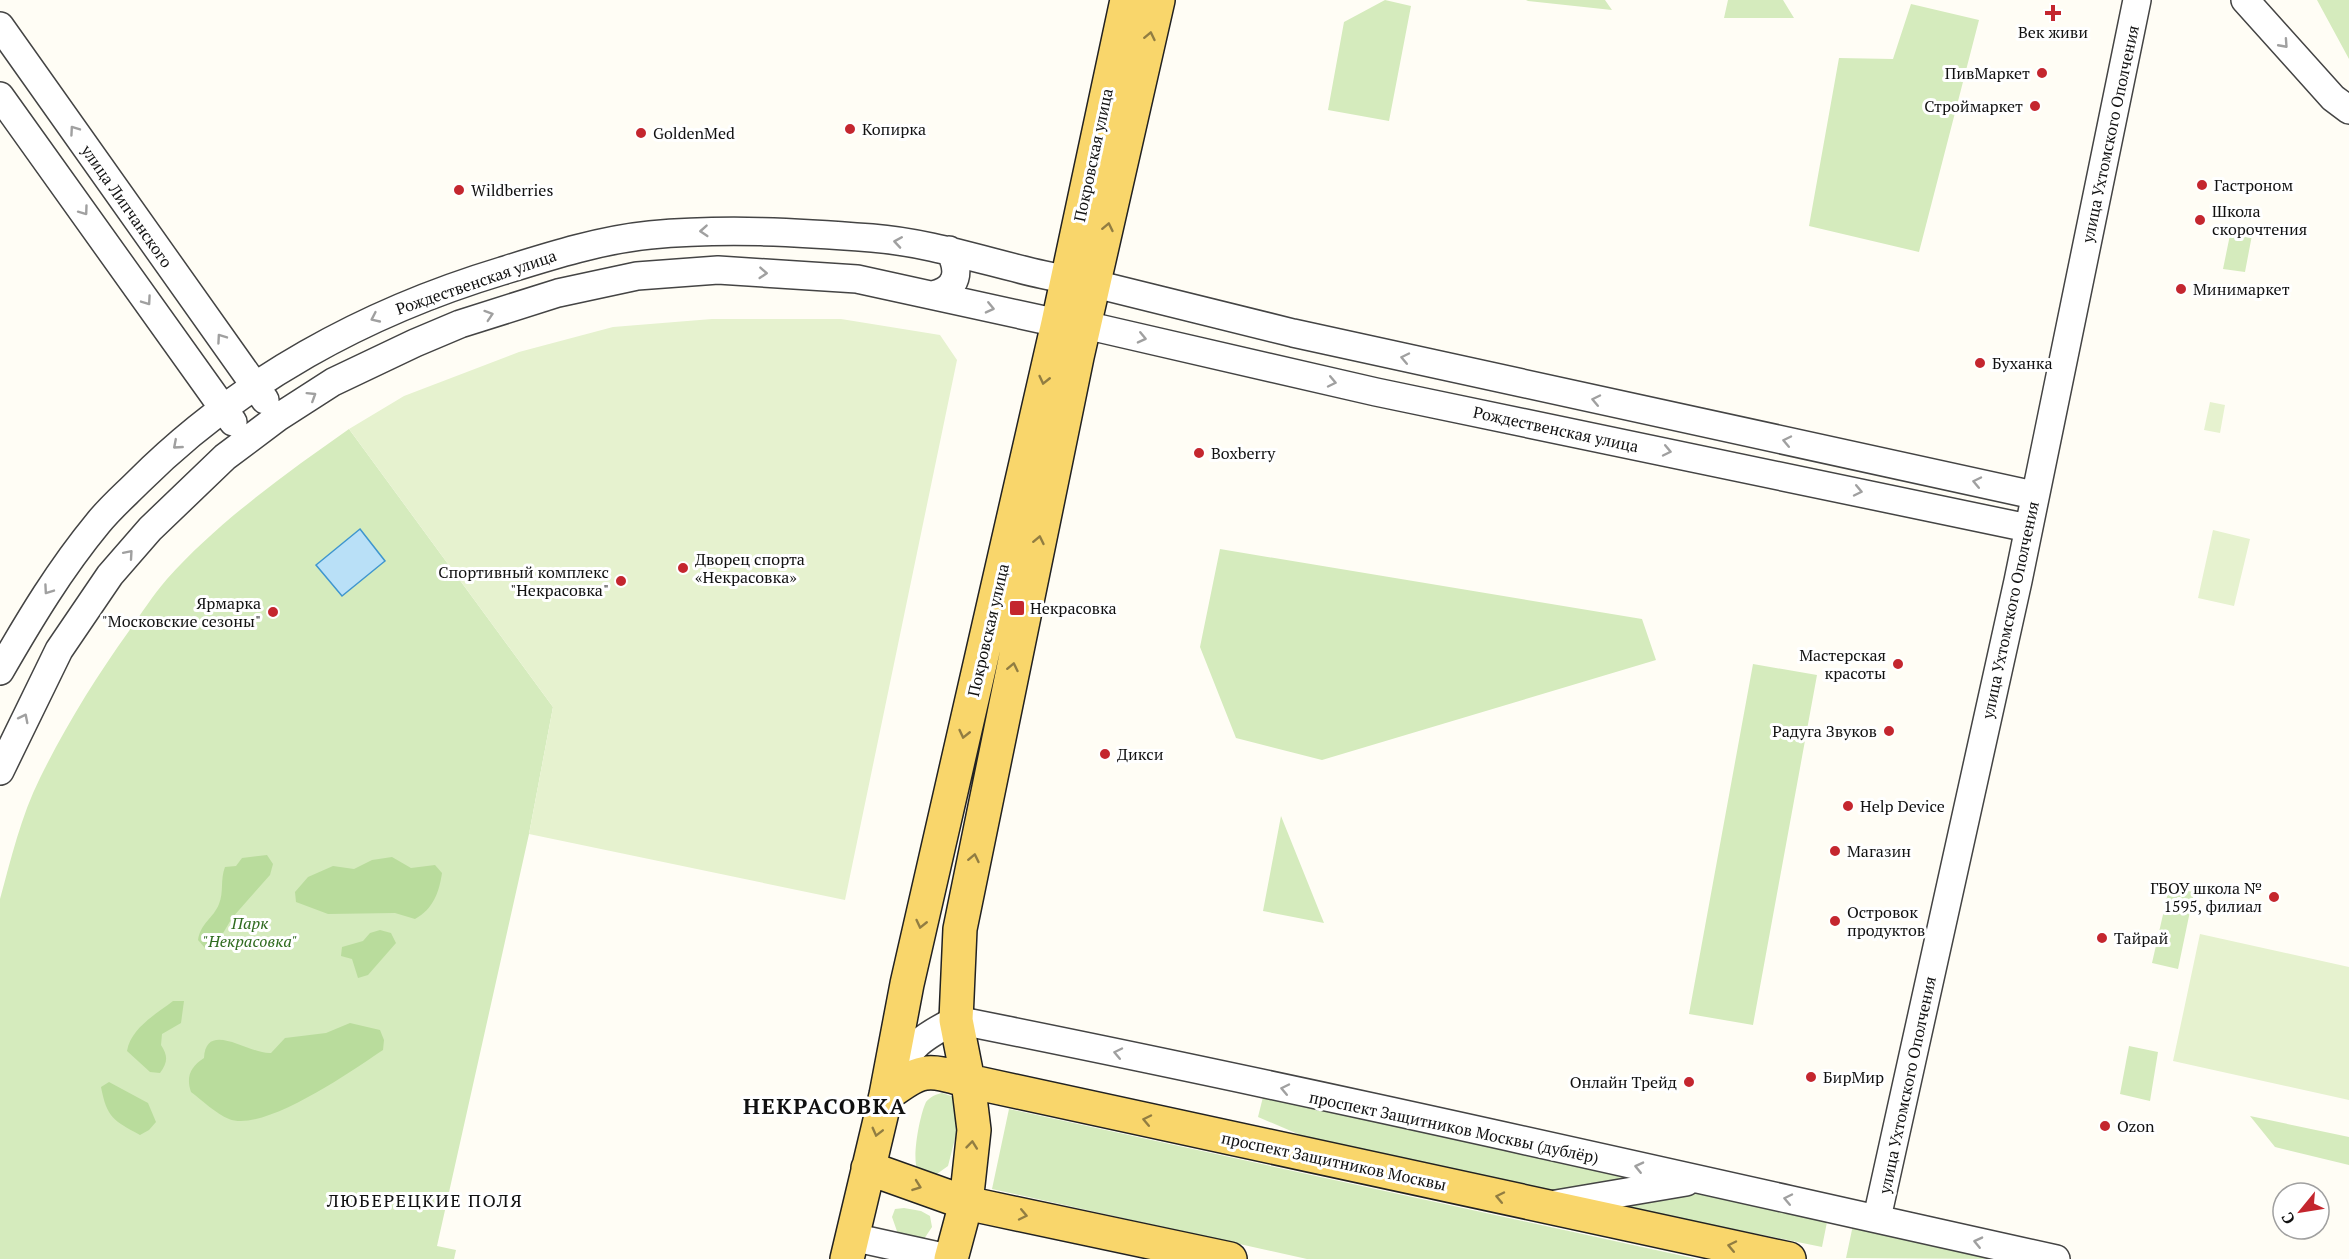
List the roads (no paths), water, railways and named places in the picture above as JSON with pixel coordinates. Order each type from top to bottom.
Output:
[{"type":"main road","name":"Покровская улица","points":[[951,1259],[966,1203],[974,1130],[968,1081],[956,1020],[960,929],[1081,282],[1127,0]]},
{"type":"main road","name":"Покровская улица","points":[[1081,282],[1158,0]]},
{"type":"main road","name":"Покровская улица","points":[[849,1248],[886,1095],[910,972],[1072,324]]},
{"type":"main road","name":"проспект Защитников Москвы","points":[[886,1095],[921,1073],[936,1071],[968,1081],[1789,1259]]},
{"type":"main road","points":[[868,1168],[966,1203],[1230,1259]]},
{"type":"street","name":"улица Ухтомского Ополчения","points":[[1877,1218],[2028,528],[2138,0]]},
{"type":"street","points":[[2246,0],[2333,98],[2349,110]]},
{"type":"street","name":"улица Липчанского","points":[[0,26],[277,418]]},
{"type":"street","points":[[0,96],[246,440]]},
{"type":"street","name":"Рождественская улица","points":[[0,671],[46,592],[100,520],[168,453],[223,408],[255,386],[365,322],[428,295],[566,251],[646,235],[720,230],[874,238],[949,250],[1293,333],[2034,495]]},
{"type":"street","points":[[933,295],[953,285],[957,272],[949,250]]},
{"type":"street","name":"Рождественская улица","points":[[0,771],[59,650],[110,576],[150,529],[246,440],[333,382],[402,348],[460,324],[558,293],[637,276],[718,270],[857,279],[1285,372],[2028,528]]},
{"type":"street","points":[[1285,372],[1293,333]]},
{"type":"street","points":[[886,1095],[904,1056],[916,1042],[956,1020]]},
{"type":"street","name":"проспект Защитников Москвы (дублёр)","points":[[956,1020],[1105,1050],[2056,1259]]},
{"type":"street","points":[[1542,1206],[1696,1180]]},
{"type":"street","points":[[849,1248],[951,1259]]},
{"type":"water","points":[[360,529],[385,561],[342,596],[316,565]]},
{"type":"place","name":"Век живи","points":[[2053,13]]},
{"type":"place","name":"ПивМаркет","points":[[2042,73]]},
{"type":"place","name":"Строймаркет","points":[[2035,106]]},
{"type":"place","name":"Копирка","points":[[850,129]]},
{"type":"place","name":"GoldenMed","points":[[641,133]]},
{"type":"place","name":"Гастроном","points":[[2202,185]]},
{"type":"place","name":"Wildberries","points":[[459,190]]},
{"type":"place","name":"Школа скорочтения","points":[[2200,220]]},
{"type":"place","name":"Минимаркет","points":[[2181,289]]},
{"type":"place","name":"Буханка","points":[[1980,363]]},
{"type":"place","name":"Boxberry","points":[[1199,453]]},
{"type":"place","name":"Дворец спорта «Некрасовка»","points":[[683,568]]},
{"type":"place","name":"Спортивный комплекс \"Некрасовка\"","points":[[621,581]]},
{"type":"place","name":"Некрасовка","points":[[1017,608]]},
{"type":"place","name":"Ярмарка \"Московские сезоны\"","points":[[273,612]]},
{"type":"place","name":"Мастерская красоты","points":[[1898,664]]},
{"type":"place","name":"Радуга Звуков","points":[[1889,731]]},
{"type":"place","name":"Дикси","points":[[1105,754]]},
{"type":"place","name":"Help Device","points":[[1848,806]]},
{"type":"place","name":"Магазин","points":[[1835,851]]},
{"type":"place","name":"ГБОУ школа № 1595, филиал","points":[[2274,897]]},
{"type":"place","name":"Островок продуктов","points":[[1835,921]]},
{"type":"place","name":"Тайрай","points":[[2102,938]]},
{"type":"place","name":"БирМир","points":[[1811,1077]]},
{"type":"place","name":"Онлайн Трейд","points":[[1689,1082]]},
{"type":"place","name":"Ozon","points":[[2105,1126]]},
{"type":"district","name":"НЕКРАСОВКА","points":[[825,1105]]},
{"type":"district","name":"ЛЮБЕРЕЦКИЕ ПОЛЯ","points":[[425,1200]]},
{"type":"park label","name":"Парк \"Некрасовка\"","points":[[250,932]]}]
